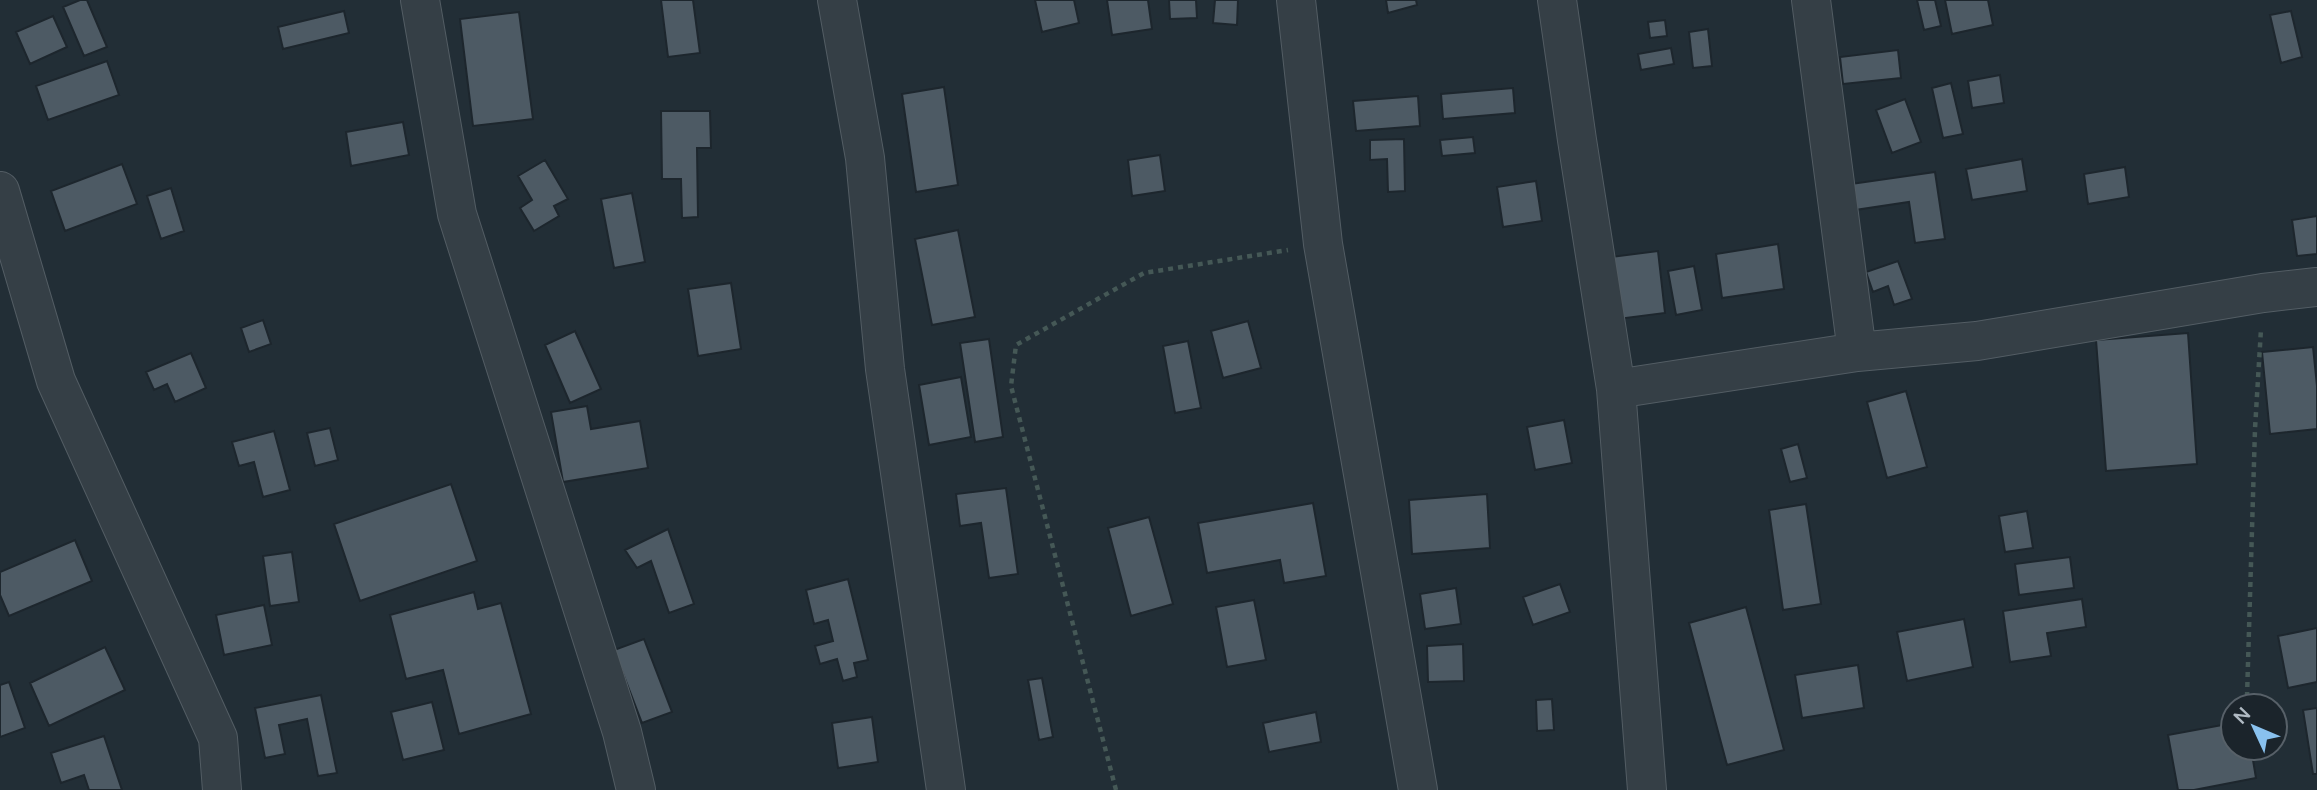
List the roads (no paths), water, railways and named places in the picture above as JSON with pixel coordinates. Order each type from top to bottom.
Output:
[{"type":"street","points":[[420,0],[457,214],[622,732],[636,790]]},
{"type":"street","points":[[837,0],[865,158],[886,369],[946,790]]},
{"type":"street","points":[[1296,0],[1324,244],[1418,790]]},
{"type":"street","points":[[1558,0],[1616,389],[1647,790]]},
{"type":"street","points":[[1811,0],[1857,352]]},
{"type":"street","points":[[0,191],[56,381],[218,738],[222,790]]},
{"type":"street","points":[[1616,389],[1857,352],[1977,341],[2263,293],[2317,287]]}]
